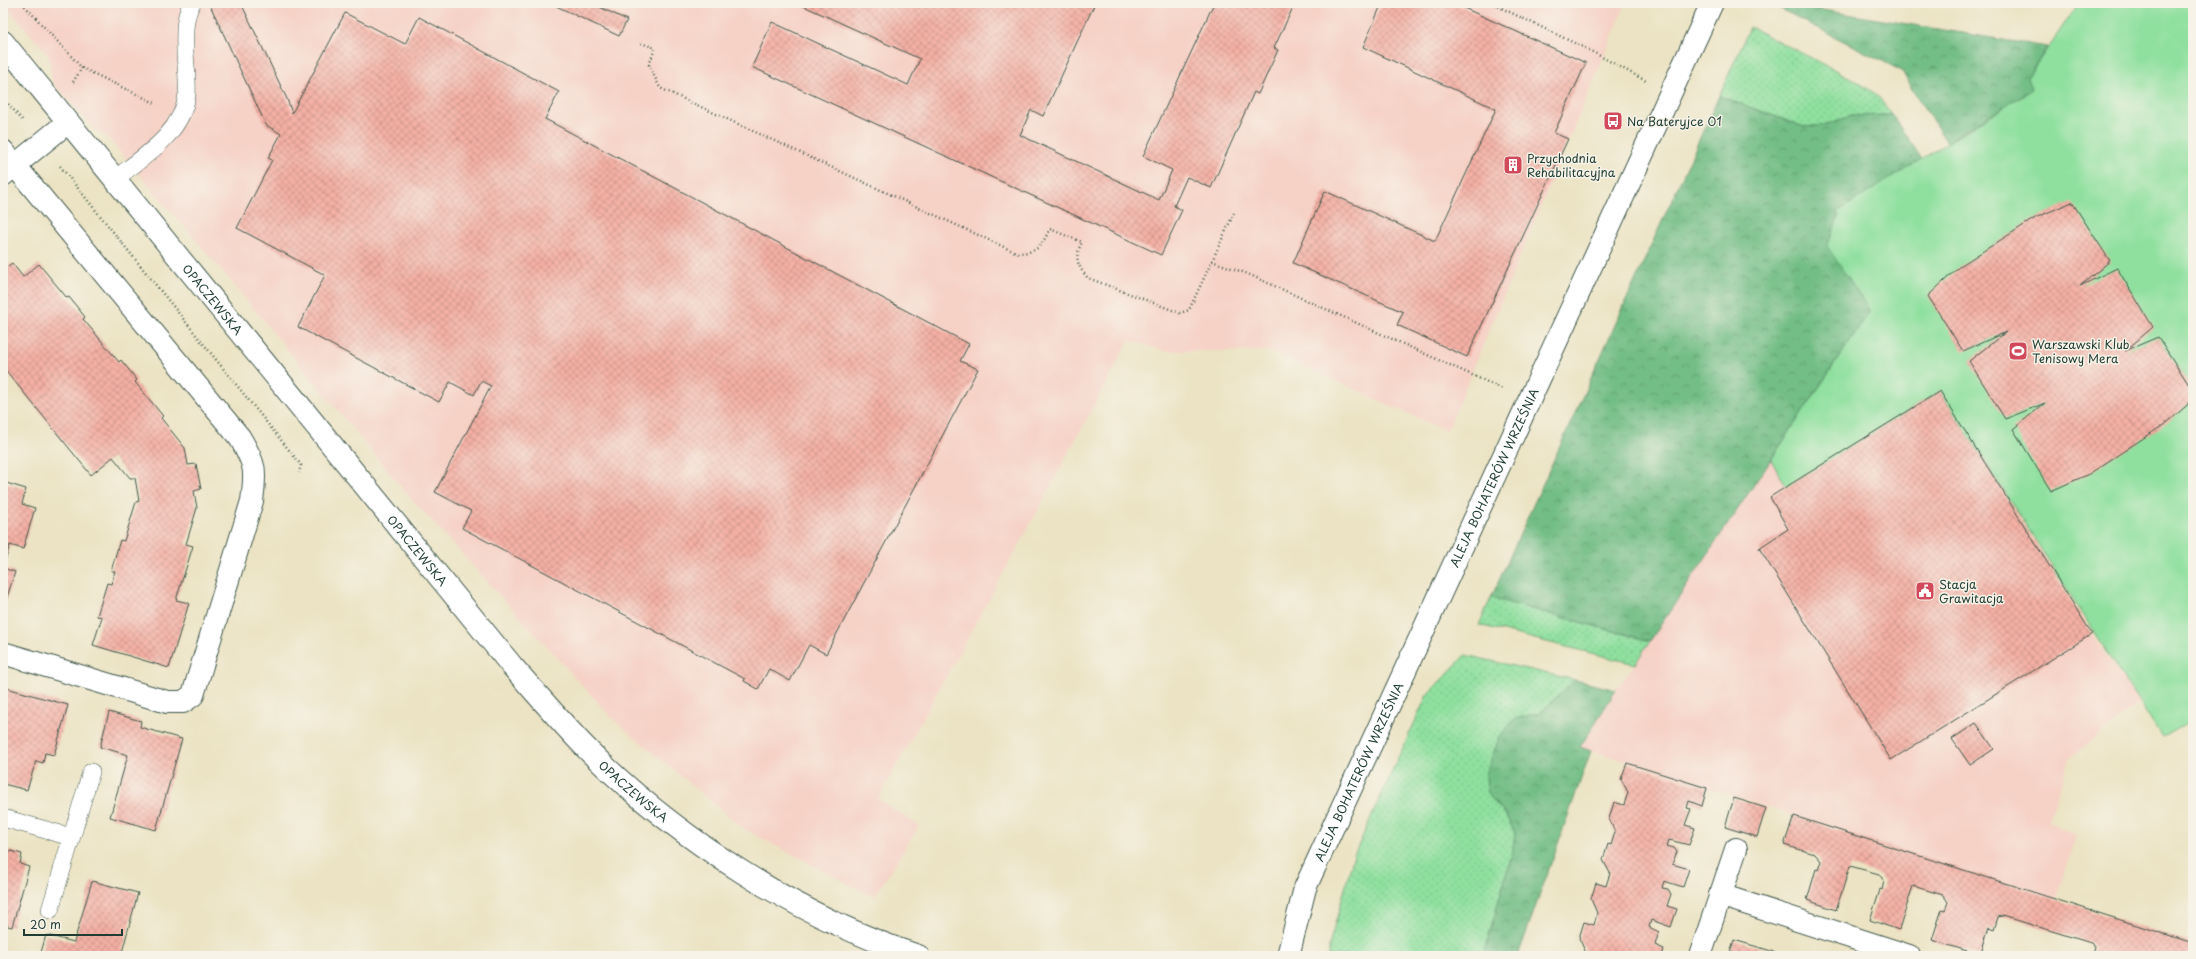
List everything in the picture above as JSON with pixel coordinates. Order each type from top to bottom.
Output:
[{"type":"street","name":"ALEJA BOHATERÓW WRZEŚNIA","points":[[1288,956],[1305,888],[1712,3]]},
{"type":"street","name":"OPACZEWSKA","points":[[3,42],[512,666],[591,753],[646,803],[713,853],[783,897],[842,926],[918,956]]},
{"type":"street","points":[[3,653],[167,702],[183,702],[193,695],[252,501],[256,474],[252,459],[240,438],[7,164],[43,144],[68,122]]},
{"type":"street","points":[[1700,956],[1736,849]]},
{"type":"street","points":[[1720,895],[1909,956]]},
{"type":"lane","points":[[115,179],[152,150],[169,134],[180,116],[187,95],[184,22],[192,3]]},
{"type":"lane","points":[[50,910],[91,772]]},
{"type":"lane","points":[[3,818],[71,837]]},
{"type":"path","points":[[22,3],[82,68],[162,106]]},
{"type":"path","points":[[1491,3],[1589,50],[1650,83]]},
{"type":"path","points":[[641,43],[655,48],[649,65],[660,88],[1017,253],[1029,253],[1041,246],[1050,229],[1082,242],[1077,252],[1078,267],[1088,278],[1180,313],[1189,310],[1234,213]]},
{"type":"path","points":[[68,87],[76,79],[82,68]]},
{"type":"path","points":[[3,98],[43,144],[301,464],[299,473]]},
{"type":"path","points":[[1212,260],[1248,274],[1510,392]]},
{"type":"shaded area","points":[[3,3],[1626,3],[1447,431],[1270,351],[1165,351],[1129,340],[1018,547],[878,799],[919,826],[874,897],[744,829],[615,721],[407,494],[219,267],[108,138],[95,130],[52,82],[49,56]]},
{"type":"shaded area","points":[[1940,391],[2092,634],[2139,703],[2070,758],[2048,822],[2076,835],[2057,900],[1580,747],[1624,678],[1635,664],[1771,460],[1787,487]]},
{"type":"green space","points":[[1769,3],[1780,3],[2047,47],[2027,78],[2033,89],[1956,136],[1957,146],[1948,144],[1913,91],[1902,71]]},
{"type":"green space","name":"Warszawski Klub Tenisowy Mera","points":[[2079,3],[2193,3],[2193,720],[2162,738],[1940,391],[1787,487],[1771,460],[1870,311],[1827,246],[1839,217],[1837,212],[2033,89],[2027,78]]},
{"type":"green space","points":[[1750,27],[1855,80],[1877,95],[1892,115],[1851,116],[1824,125],[1804,127],[1719,96]]},
{"type":"green space","points":[[1719,96],[1804,127],[1824,125],[1851,116],[1892,115],[1922,159],[1837,212],[1838,224],[1827,245],[1883,291],[1650,641],[1491,598]]},
{"type":"green space","points":[[1491,598],[1650,641],[1635,664],[1479,625]]},
{"type":"green space","points":[[1465,655],[1575,680],[1540,713],[1514,719],[1487,793],[1505,814],[1515,833],[1512,854],[1483,956],[1329,956],[1329,946],[1354,855],[1427,695]]},
{"type":"green space","points":[[1575,680],[1616,690],[1580,747],[1591,751],[1518,956],[1483,956],[1512,854],[1515,833],[1505,814],[1487,793],[1486,774],[1499,738],[1514,719],[1540,713]]},
{"type":"building","points":[[209,3],[241,3],[287,99],[292,113],[345,13],[405,44],[419,17],[559,92],[545,119],[969,344],[960,361],[978,369],[826,654],[809,645],[790,681],[769,669],[758,689],[744,681],[745,679],[462,528],[471,511],[435,492],[491,386],[481,381],[474,395],[450,382],[439,402],[298,327],[325,275],[237,228],[272,160],[268,158],[281,134],[266,125]]},
{"type":"building","points":[[550,3],[591,3],[627,20],[619,36]]},
{"type":"building","points":[[797,3],[1095,3],[1043,116],[1031,110],[1020,135],[1159,200],[1172,170],[1143,156],[1214,3],[1295,3],[1274,48],[1278,50],[1258,94],[1254,92],[1211,188],[1187,177],[1174,206],[1182,210],[1161,255],[752,67],[772,22],[908,85],[920,59]]},
{"type":"building","name":"Przychodnia Rehabilitacyjna","points":[[1382,3],[1453,3],[1586,63],[1554,133],[1568,139],[1467,357],[1397,325],[1403,312],[1293,263],[1325,191],[1435,241],[1496,109],[1363,47]]},
{"type":"building","points":[[2072,202],[2110,261],[2080,286],[2117,268],[2153,327],[2125,351],[2158,337],[2193,391],[2193,400],[2168,422],[2089,474],[2051,491],[2013,429],[2045,403],[2005,419],[1969,361],[2006,332],[1963,351],[1928,296],[1960,266],[2035,218]]},
{"type":"building","points":[[12,263],[23,277],[39,264],[67,298],[69,297],[85,317],[83,319],[119,362],[121,360],[137,380],[135,382],[163,416],[161,418],[185,448],[188,465],[196,464],[201,489],[194,491],[197,508],[186,544],[193,546],[176,600],[189,603],[169,668],[93,645],[102,617],[97,616],[107,583],[111,584],[115,571],[111,571],[120,540],[124,541],[136,502],[139,501],[135,478],[130,478],[113,457],[91,475],[3,367],[3,270]]},
{"type":"building","name":"Stacja Grawitacja","points":[[1940,391],[2092,634],[1891,760],[1759,548],[1788,529],[1770,497]]},
{"type":"building","points":[[3,482],[26,489],[22,504],[35,508],[23,549],[10,545],[3,567]]},
{"type":"building","points":[[3,568],[15,572],[3,610]]},
{"type":"building","points":[[3,687],[68,705],[54,755],[45,753],[43,763],[36,761],[27,790],[3,784]]},
{"type":"building","points":[[109,712],[141,721],[140,727],[182,739],[156,830],[110,817],[128,755],[100,747]]},
{"type":"building","points":[[1976,723],[1994,749],[1970,765],[1952,739]]},
{"type":"building","points":[[1627,763],[1707,788],[1702,806],[1689,801],[1687,808],[1691,809],[1685,825],[1695,828],[1689,845],[1669,840],[1667,846],[1674,848],[1677,852],[1672,864],[1689,869],[1683,887],[1664,881],[1662,888],[1668,889],[1671,894],[1667,906],[1677,909],[1671,927],[1651,920],[1649,927],[1659,932],[1655,945],[1664,949],[1662,956],[1584,956],[1586,953],[1579,938],[1584,922],[1594,925],[1597,913],[1591,899],[1596,883],[1606,886],[1610,873],[1603,860],[1608,844],[1611,845],[1615,832],[1609,819],[1614,802],[1624,805],[1628,792],[1621,779]]},
{"type":"building","points":[[1734,798],[1766,808],[1757,837],[1725,827]]},
{"type":"building","points":[[1794,816],[2193,943],[2193,956],[2092,956],[2095,948],[2091,943],[2003,916],[1998,917],[1994,930],[1989,928],[1980,955],[1932,940],[1942,909],[1945,910],[1948,902],[1943,895],[1913,886],[1899,930],[1870,920],[1884,881],[1879,874],[1850,866],[1836,910],[1807,900],[1816,869],[1818,870],[1821,861],[1815,854],[1784,845]]},
{"type":"building","points":[[3,849],[22,854],[20,864],[29,867],[12,927],[3,925]]},
{"type":"building","points":[[92,881],[138,893],[121,956],[40,956],[46,935],[74,942]]},
{"type":"building","points":[[1734,940],[1768,950],[1784,956],[1729,956]]},
{"type":"place","name":"Na Bateryjce 01","points":[[1613,121]]},
{"type":"place","name":"Przychodnia Rehabilitacyjna","points":[[1513,165]]},
{"type":"place","name":"Warszawski Klub Tenisowy Mera","points":[[2018,351]]},
{"type":"place","name":"Stacja Grawitacja","points":[[1925,591]]}]
